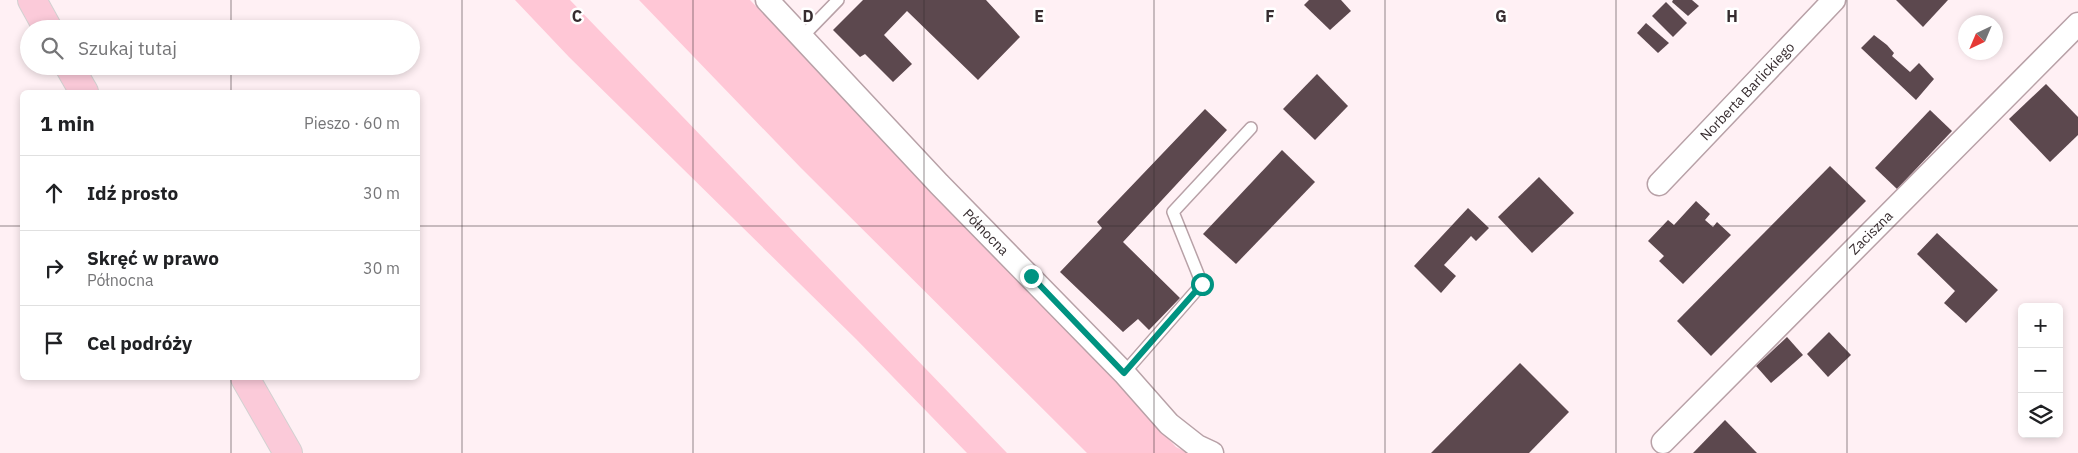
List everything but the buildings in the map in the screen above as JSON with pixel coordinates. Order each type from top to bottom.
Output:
[{"type":"main road","points":[[32,0],[43,20]]},
{"type":"main road","points":[[74,75],[83,90]]},
{"type":"main road","points":[[246,380],[288,453]]},
{"type":"street","name":"Północna","points":[[767,0],[939,184],[1124,373],[1169,424],[1197,446],[1212,453]]},
{"type":"street","name":"Norberta Barlickiego","points":[[1659,184],[1834,0]]},
{"type":"street","name":"Zaciszna","points":[[1663,442],[2078,24]]},
{"type":"lane","points":[[802,37],[838,0]]},
{"type":"lane","points":[[1124,373],[1202,284],[1173,212],[1251,128]]},
{"type":"shaded area","points":[[515,0],[570,0],[1007,453],[967,453],[856,339],[569,57]]},
{"type":"shaded area","points":[[639,0],[750,0],[1072,335],[1176,447],[1188,453],[1087,453],[801,168]]},
{"type":"route","points":[[1031,276],[1124,373],[1202,284]]}]
